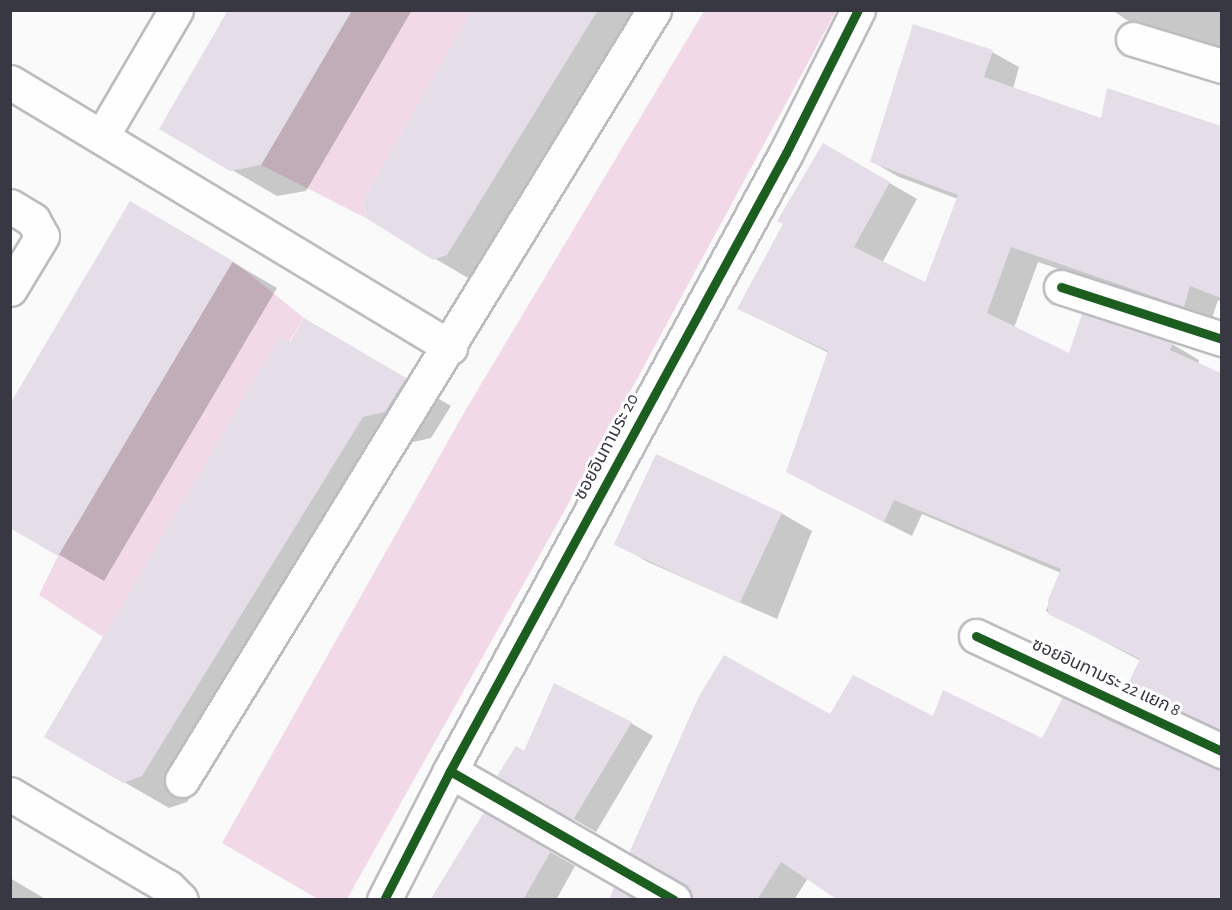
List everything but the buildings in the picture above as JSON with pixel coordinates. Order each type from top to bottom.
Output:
[{"type":"street","points":[[102,136],[177,10]]},
{"type":"street","points":[[182,780],[450,347],[654,10]]},
{"type":"street","name":"ซอยอินทามระ 20","points":[[384,900],[450,771],[775,174],[858,10]]},
{"type":"street","points":[[1133,39],[1221,66]]},
{"type":"street","points":[[10,82],[450,347]]},
{"type":"street","points":[[10,206],[33,220],[42,236],[10,290]]},
{"type":"street","points":[[1061,287],[1221,339]]},
{"type":"street","name":"ซอยอินทามระ 22 แยก 8","points":[[976,636],[1221,751]]},
{"type":"street","points":[[450,771],[674,900]]},
{"type":"street","points":[[10,794],[168,887],[181,900]]},
{"type":"shaded area","points":[[352,11],[472,11],[363,200],[366,218],[261,165]]},
{"type":"shaded area","points":[[704,11],[836,11],[598,451],[347,899],[318,899],[222,843],[465,411]]},
{"type":"shaded area","points":[[233,261],[304,318],[103,637],[39,595],[58,556]]},
{"type":"cycle path","points":[[384,900],[450,771],[786,153],[858,10]]},
{"type":"cycle path","points":[[1061,287],[1222,339]]},
{"type":"cycle path","points":[[976,636],[1222,751]]},
{"type":"cycle path","points":[[450,771],[674,900]]}]
